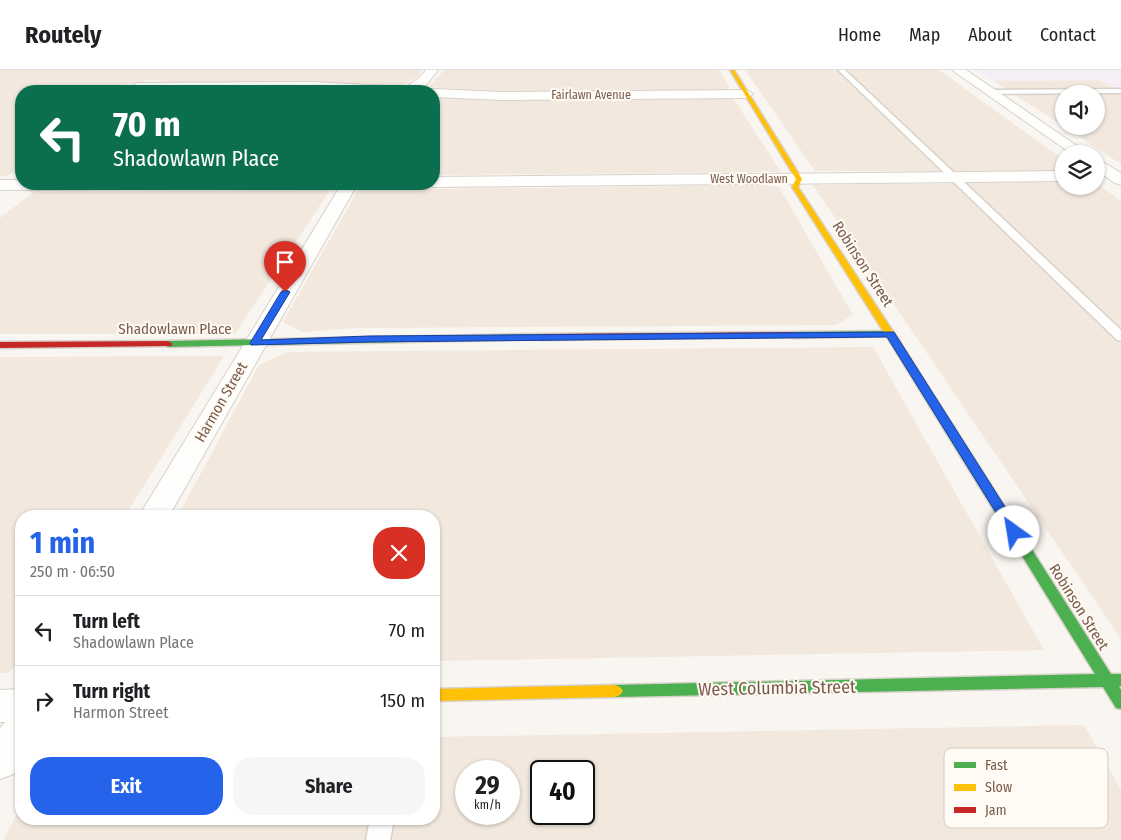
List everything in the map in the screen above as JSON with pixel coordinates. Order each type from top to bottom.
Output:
[{"type":"street","points":[[417,85],[432,70]]},
{"type":"street","name":"Robinson Street","points":[[732,70],[799,179],[795,187],[890,334],[1121,703]]},
{"type":"street","points":[[958,70],[1069,145]]},
{"type":"street","name":"Fairlawn Avenue","points":[[440,93],[502,96],[748,94]]},
{"type":"street","points":[[1105,169],[1119,177]]},
{"type":"street","name":"West Woodlawn","points":[[440,182],[1055,176]]},
{"type":"street","points":[[1105,176],[1119,177]]},
{"type":"street","points":[[0,185],[15,184]]},
{"type":"street","points":[[0,201],[15,188]]},
{"type":"street","name":"Harmon Street","points":[[158,510],[346,190]]},
{"type":"street","name":"Shadowlawn Place","points":[[0,345],[890,334]]},
{"type":"street","name":"West Columbia Street","points":[[440,695],[1121,680]]},
{"type":"street","points":[[0,706],[15,705]]},
{"type":"street","points":[[0,761],[15,739]]},
{"type":"lane","points":[[841,70],[951,177],[1121,337]]},
{"type":"lane","points":[[990,92],[1120,91]]},
{"type":"lane","points":[[378,840],[381,825]]},
{"type":"shaded area","points":[[0,70],[421,70],[418,76],[405,84],[398,85],[316,83],[186,84],[152,80],[124,85],[15,85],[15,171],[0,177]]},
{"type":"shaded area","points":[[444,70],[719,70],[730,88],[722,91],[503,92],[440,88],[440,85],[431,85]]},
{"type":"shaded area","points":[[745,70],[939,70],[1055,154],[1055,171],[815,171]]},
{"type":"shaded area","points":[[977,70],[1121,70],[1121,91],[1098,80],[994,81]]},
{"type":"shaded area","points":[[1098,80],[1121,91],[1121,164],[1105,154],[1105,145],[1092,145],[1077,135],[1105,135],[1105,85],[1055,85],[1055,121],[994,81]]},
{"type":"shaded area","points":[[440,96],[497,100],[733,98],[781,172],[440,175]]},
{"type":"shaded area","points":[[1055,182],[1055,195],[1105,195],[1105,189],[1121,201],[1121,639],[813,185]]},
{"type":"shaded area","points":[[762,185],[779,187],[853,315],[836,325],[355,328],[302,332],[283,322],[358,190]]},
{"type":"shaded area","points":[[330,190],[235,334],[0,334],[0,218],[34,192]]},
{"type":"shaded area","points":[[873,347],[1044,650],[440,661],[440,510],[181,510],[259,365],[287,352]]},
{"type":"shaded area","points":[[224,356],[129,510],[15,510],[15,667],[7,673],[0,673],[0,357]]},
{"type":"shaded area","points":[[1084,725],[1097,748],[944,748],[944,828],[1108,828],[1108,767],[1121,790],[1121,840],[4,840],[15,818],[15,825],[440,825],[440,737]]},
{"type":"traffic: fast","points":[[792,335],[890,334]]},
{"type":"traffic: fast","points":[[168,344],[540,337]]},
{"type":"traffic: fast","points":[[895,342],[1121,703]]},
{"type":"traffic: fast","points":[[615,691],[1121,680]]},
{"type":"traffic: slow","points":[[732,70],[799,179],[795,187],[895,342]]},
{"type":"traffic: slow","points":[[440,695],[615,691]]},
{"type":"traffic: jam","points":[[540,337],[792,335]]},
{"type":"traffic: jam","points":[[0,345],[168,344]]},
{"type":"route","points":[[285,292],[255,343],[369,339],[890,334],[1014,532]]}]
